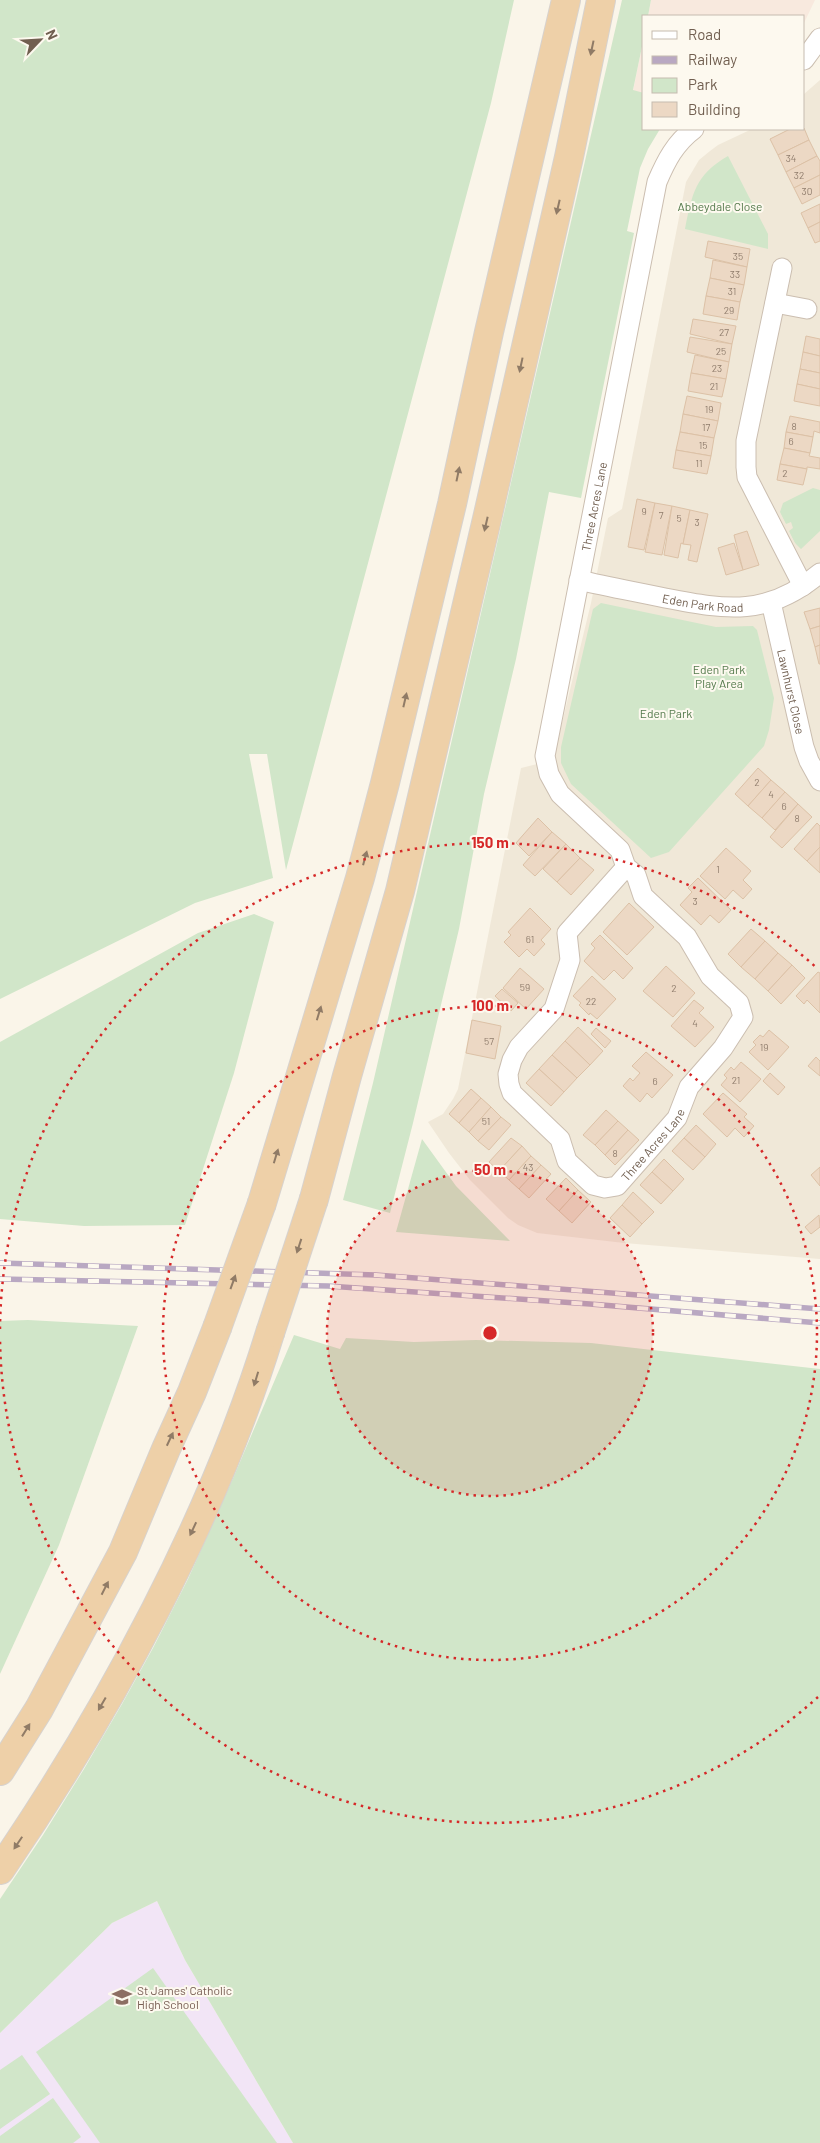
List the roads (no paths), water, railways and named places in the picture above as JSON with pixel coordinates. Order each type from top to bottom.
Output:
[{"type":"highway","points":[[0,1771],[43,1701],[123,1552],[192,1392],[262,1203],[360,878],[385,783],[452,504],[489,332],[566,0]]},
{"type":"highway","points":[[0,1870],[26,1832],[77,1748],[169,1581],[217,1477],[253,1388],[314,1199],[405,872],[570,157],[601,0]]},
{"type":"street","points":[[805,59],[820,38]]},
{"type":"street","name":"Three Acres Lane","points":[[626,867],[567,933],[570,960],[554,1009],[519,1047],[512,1060],[508,1074],[512,1094],[560,1139],[567,1161],[593,1185],[605,1188],[617,1186],[677,1118],[689,1087],[723,1048],[743,1017],[739,1003],[710,976],[687,937],[643,896],[636,875],[626,867],[620,850],[560,794],[547,768],[546,747],[657,182],[670,154],[680,141],[693,130]]},
{"type":"street","points":[[782,268],[746,441],[746,467],[752,488],[803,586]]},
{"type":"street","points":[[775,303],[807,309]]},
{"type":"street","name":"Eden Park Road","points":[[579,580],[712,607],[743,608],[771,602],[803,586],[820,572]]},
{"type":"street","name":"Lawnhurst Close","points":[[771,602],[804,747],[820,781]]},
{"type":"railway","points":[[0,1263],[376,1275],[820,1309]]},
{"type":"railway","points":[[0,1279],[328,1286],[590,1304],[820,1323]]},
{"type":"place","name":"St James' Catholic High School","points":[[122,1997]]},
{"type":"park label","name":"Abbeydale Close","points":[[720,206]]},
{"type":"park label","name":"Eden Park Play Area","points":[[719,676]]},
{"type":"park label","name":"Eden Park","points":[[666,713]]}]
